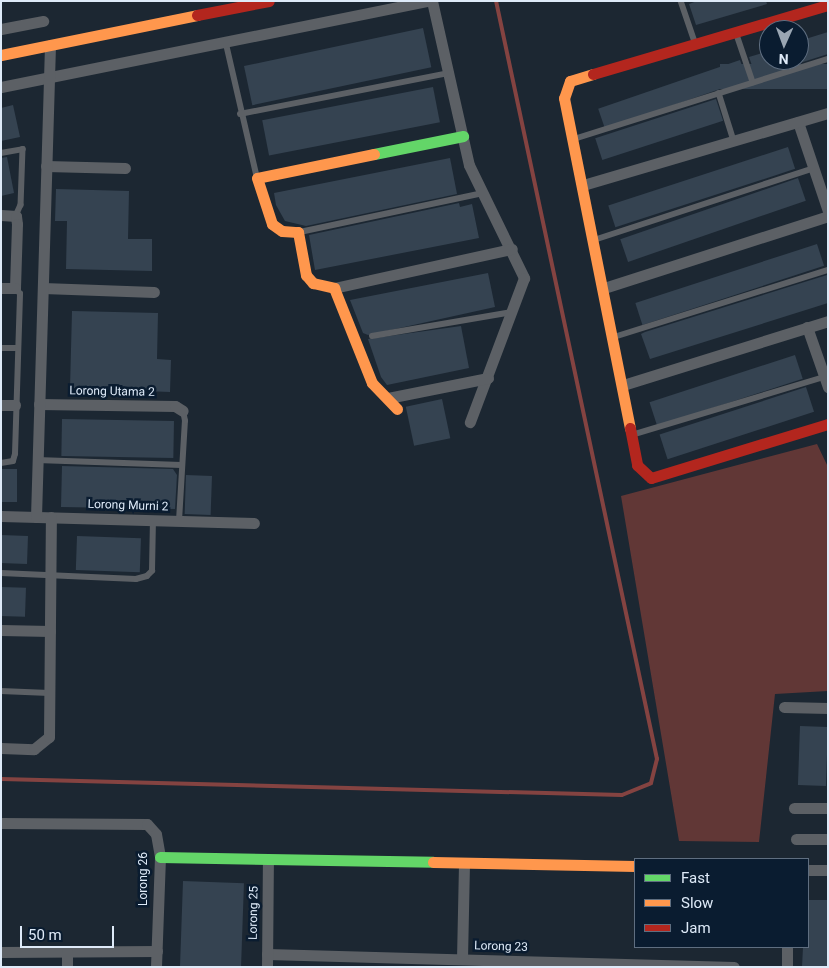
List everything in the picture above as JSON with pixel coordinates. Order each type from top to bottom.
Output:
[{"type":"street","points":[[1,55],[269,1]]},
{"type":"street","points":[[1,87],[426,1]]},
{"type":"street","points":[[432,1],[451,72],[469,165],[512,249],[524,278],[470,422]]},
{"type":"street","points":[[828,5],[696,47],[570,81],[564,98],[614,337],[638,465],[651,478],[828,424]]},
{"type":"street","points":[[1,29],[43,21]]},
{"type":"street","points":[[36,517],[50,45]]},
{"type":"street","points":[[583,185],[828,113]]},
{"type":"street","points":[[798,122],[828,211]]},
{"type":"street","points":[[463,136],[257,178],[272,224],[282,231],[298,232],[306,275],[313,283],[334,288],[512,249]]},
{"type":"street","points":[[46,166],[125,168]]},
{"type":"street","points":[[1,215],[16,216],[15,288],[1,288]]},
{"type":"street","points":[[604,288],[828,216]]},
{"type":"street","points":[[43,288],[154,292]]},
{"type":"street","points":[[334,288],[372,383],[397,409]]},
{"type":"street","points":[[623,385],[828,321]]},
{"type":"street","points":[[807,327],[826,382]]},
{"type":"street","points":[[388,398],[488,378]]},
{"type":"street","name":"Lorong Utama 2","points":[[39,404],[175,406],[182,411]]},
{"type":"street","points":[[1,405],[15,405]]},
{"type":"street","name":"Lorong Murni 2","points":[[1,516],[254,523]]},
{"type":"street","points":[[1,748],[34,749],[44,744],[49,737],[51,517]]},
{"type":"street","points":[[1,630],[50,631]]},
{"type":"street","points":[[784,707],[828,708]]},
{"type":"street","points":[[794,808],[828,808]]},
{"type":"street","name":"Lorong 26","points":[[1,823],[147,824],[156,834],[160,857],[156,967]]},
{"type":"street","points":[[796,838],[828,839]]},
{"type":"street","points":[[160,857],[634,866]]},
{"type":"street","name":"Lorong 25","points":[[267,967],[268,859]]},
{"type":"street","points":[[462,959],[464,863]]},
{"type":"street","points":[[809,870],[828,870]]},
{"type":"street","points":[[787,948],[787,967]]},
{"type":"street","points":[[1,952],[157,951]]},
{"type":"street","points":[[67,952],[67,967]]},
{"type":"street","name":"Lorong 23","points":[[267,954],[418,963],[462,959],[510,964],[734,967]]},
{"type":"lane","points":[[681,1],[696,47]]},
{"type":"lane","points":[[736,34],[752,82]]},
{"type":"lane","points":[[226,42],[240,114],[257,178]]},
{"type":"lane","points":[[574,139],[828,59]]},
{"type":"lane","points":[[240,114],[451,72]]},
{"type":"lane","points":[[719,93],[734,141]]},
{"type":"lane","points":[[1,153],[23,149],[21,205],[16,216]]},
{"type":"lane","points":[[594,240],[814,168]]},
{"type":"lane","points":[[298,232],[484,193]]},
{"type":"lane","points":[[614,337],[828,270]]},
{"type":"lane","points":[[1,463],[13,461],[15,454],[15,405],[20,294],[15,288]]},
{"type":"lane","points":[[372,336],[512,312]]},
{"type":"lane","points":[[1,348],[17,348]]},
{"type":"lane","points":[[632,435],[826,382]]},
{"type":"lane","points":[[179,521],[181,465],[186,421],[182,411]]},
{"type":"lane","points":[[37,460],[181,465]]},
{"type":"lane","points":[[1,573],[136,579],[147,576],[152,570],[153,520]]},
{"type":"lane","points":[[1,691],[49,693]]},
{"type":"shaded area","points":[[817,444],[828,467],[828,691],[775,694],[759,842],[679,841],[621,496]]},
{"type":"building","points":[[697,1],[766,1],[767,4],[696,25],[689,4]]},
{"type":"building","points":[[423,28],[431,67],[252,105],[244,66]]},
{"type":"building","points":[[828,32],[828,54],[809,60],[809,38]]},
{"type":"building","points":[[759,54],[759,70],[778,70],[756,77],[749,57]]},
{"type":"building","points":[[740,60],[747,80],[605,129],[598,109]]},
{"type":"building","points":[[720,64],[759,64],[759,70],[809,70],[809,64],[828,64],[828,89],[720,89]]},
{"type":"building","points":[[433,87],[440,122],[269,156],[262,120]]},
{"type":"building","points":[[716,99],[723,121],[602,160],[595,138]]},
{"type":"building","points":[[13,105],[20,137],[1,141],[1,108]]},
{"type":"building","points":[[788,147],[795,169],[615,227],[608,205]]},
{"type":"building","points":[[7,157],[14,193],[1,196],[1,158]]},
{"type":"building","points":[[450,158],[457,194],[306,226],[285,221],[276,205],[274,193]]},
{"type":"building","points":[[798,178],[806,201],[628,262],[620,239]]},
{"type":"building","points":[[56,189],[129,191],[128,239],[152,239],[152,271],[66,269],[67,221],[55,221]]},
{"type":"building","points":[[459,203],[460,207],[472,204],[479,238],[315,270],[309,235]]},
{"type":"building","points":[[817,244],[824,266],[642,325],[635,303]]},
{"type":"building","points":[[488,273],[495,307],[368,335],[363,333],[350,300]]},
{"type":"building","points":[[827,275],[828,303],[650,359],[641,334],[645,332]]},
{"type":"building","points":[[72,311],[158,313],[157,359],[171,360],[170,392],[70,388]]},
{"type":"building","points":[[461,326],[469,368],[387,385],[381,377],[368,339]]},
{"type":"building","points":[[795,355],[803,379],[657,426],[649,402]]},
{"type":"building","points":[[806,387],[814,412],[668,459],[660,435]]},
{"type":"building","points":[[442,399],[450,438],[414,446],[406,407]]},
{"type":"building","points":[[62,419],[174,421],[173,458],[61,456]]},
{"type":"building","points":[[62,466],[173,469],[177,475],[175,509],[61,507]]},
{"type":"building","points":[[1,469],[17,469],[17,502],[1,502]]},
{"type":"building","points":[[186,475],[212,476],[211,515],[185,514]]},
{"type":"building","points":[[1,535],[28,536],[27,564],[1,563]]},
{"type":"building","points":[[77,536],[141,538],[140,572],[76,570]]},
{"type":"building","points":[[1,587],[26,588],[25,617],[1,616]]},
{"type":"building","points":[[800,726],[828,727],[826,786],[798,785]]},
{"type":"building","points":[[183,881],[244,883],[241,967],[180,967]]},
{"type":"building","points":[[809,900],[828,900],[828,967],[802,967],[803,948],[809,948]]},
{"type":"waterway","points":[[1,779],[622,795],[651,783],[657,759],[496,1]]},
{"type":"traffic: fast","points":[[374,154],[463,136]]},
{"type":"traffic: fast","points":[[160,857],[433,862]]},
{"type":"traffic: slow","points":[[1,55],[197,15]]},
{"type":"traffic: slow","points":[[593,74],[570,81],[564,98],[630,428]]},
{"type":"traffic: slow","points":[[374,154],[257,178],[272,224],[282,231],[298,232],[306,275],[313,283],[334,288],[372,383],[397,409]]},
{"type":"traffic: slow","points":[[433,862],[634,866]]},
{"type":"traffic: jam","points":[[197,15],[269,1]]},
{"type":"traffic: jam","points":[[593,74],[828,5]]},
{"type":"traffic: jam","points":[[630,428],[637,465],[651,478],[828,424]]}]
